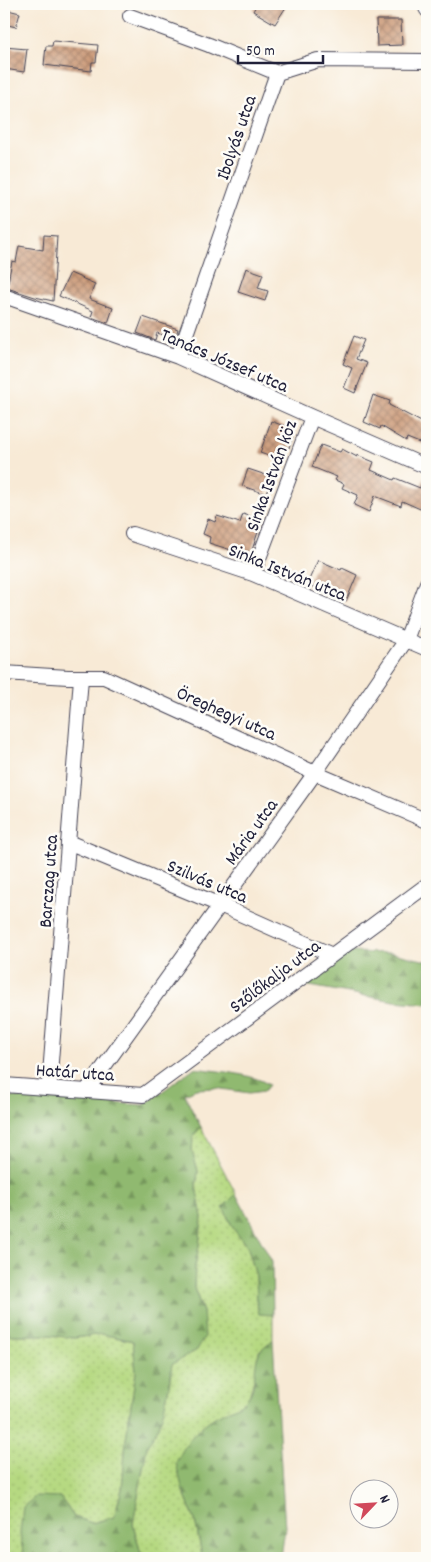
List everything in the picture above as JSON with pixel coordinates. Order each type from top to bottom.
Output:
[{"type":"street","points":[[424,4],[427,10]]},
{"type":"street","points":[[130,16],[209,45],[277,73],[318,60],[427,61]]},
{"type":"street","name":"Ibolyás utca","points":[[178,357],[277,73]]},
{"type":"street","name":"Tanács József utca","points":[[4,296],[178,357],[427,467]]},
{"type":"street","name":"Sinka István köz","points":[[253,574],[312,417]]},
{"type":"street","name":"Sinka István utca","points":[[132,534],[253,574],[427,649]]},
{"type":"street","name":"Mária utca","points":[[87,1090],[315,773],[406,640],[427,583]]},
{"type":"street","name":"Öreghegyi utca","points":[[4,673],[81,678],[104,677],[315,773],[427,821]]},
{"type":"street","name":"Barczag utca","points":[[49,1087],[81,678]]},
{"type":"street","name":"Szilvás utca","points":[[68,842],[220,905],[332,955]]},
{"type":"street","name":"Szőlőkalja utca","points":[[143,1095],[427,885]]},
{"type":"street","name":"Határ utca","points":[[4,1085],[143,1095]]},
{"type":"green space","points":[[348,952],[392,953],[427,961],[427,1004],[394,1001],[304,985]]},
{"type":"green space","points":[[194,1068],[244,1075],[269,1085],[264,1091],[249,1093],[215,1088],[196,1089],[185,1094],[201,1127],[193,1136],[192,1151],[198,1171],[196,1187],[202,1217],[194,1288],[203,1312],[205,1336],[197,1350],[172,1364],[169,1387],[159,1426],[147,1446],[133,1524],[142,1558],[24,1558],[20,1533],[23,1507],[36,1496],[60,1497],[74,1517],[92,1523],[114,1517],[122,1489],[126,1439],[136,1372],[133,1341],[102,1334],[74,1338],[50,1335],[4,1335],[4,1096],[144,1105]]},
{"type":"green space","points":[[201,1127],[236,1194],[223,1207],[233,1228],[248,1248],[256,1276],[259,1313],[273,1315],[273,1340],[259,1351],[249,1397],[239,1406],[215,1417],[183,1491],[195,1520],[201,1558],[142,1558],[133,1524],[147,1446],[159,1426],[169,1387],[171,1364],[197,1350],[203,1312],[194,1288],[202,1217],[196,1187],[198,1171],[192,1151],[193,1136]]},
{"type":"green space","points":[[236,1194],[272,1262],[273,1315],[259,1314],[256,1276],[248,1248],[233,1228],[223,1207]]},
{"type":"green space","points":[[102,1334],[133,1341],[136,1372],[126,1440],[122,1489],[114,1517],[92,1523],[74,1517],[60,1497],[20,1533],[24,1558],[4,1558],[4,1335],[50,1335],[74,1338]]},
{"type":"green space","points":[[273,1340],[285,1528],[281,1558],[201,1558],[195,1520],[183,1491],[176,1463],[187,1443],[202,1426],[233,1409],[248,1398],[253,1388],[259,1353],[263,1347]]},
{"type":"building","points":[[257,4],[288,4],[275,24],[253,11]]},
{"type":"building","points":[[4,9],[20,13],[16,27],[4,24]]},
{"type":"building","points":[[376,20],[401,20],[402,45],[377,46]]},
{"type":"building","points":[[53,41],[98,45],[96,62],[92,62],[91,71],[44,65],[46,46],[52,46]]},
{"type":"building","points":[[4,47],[27,49],[24,72],[4,69]]},
{"type":"building","points":[[44,235],[57,236],[53,301],[7,288],[12,261],[16,262],[19,246],[43,250]]},
{"type":"building","points":[[246,268],[263,274],[258,288],[268,291],[265,301],[238,292]]},
{"type":"building","points":[[70,273],[95,284],[89,299],[113,308],[108,323],[91,317],[93,311],[59,296]]},
{"type":"building","points":[[143,317],[178,329],[175,339],[157,333],[155,340],[137,333]]},
{"type":"building","points":[[354,336],[364,340],[356,359],[367,363],[355,393],[344,388],[352,368],[343,364]]},
{"type":"building","points":[[373,395],[390,401],[389,405],[427,425],[427,446],[407,438],[406,441],[381,426],[380,429],[364,422]]},
{"type":"building","points":[[271,421],[289,428],[287,433],[293,435],[289,448],[282,445],[277,459],[260,453]]},
{"type":"building","points":[[321,445],[340,452],[342,449],[357,457],[357,455],[374,462],[371,470],[420,488],[425,475],[427,476],[427,512],[402,501],[401,506],[375,496],[369,512],[354,505],[358,495],[342,488],[344,484],[335,480],[337,477],[312,467]]},
{"type":"building","points":[[248,469],[272,477],[266,494],[242,486]]},
{"type":"building","points":[[243,514],[262,520],[250,556],[209,543],[210,537],[203,534],[208,519],[215,522],[217,516],[240,523]]},
{"type":"building","points":[[318,560],[357,575],[346,601],[307,584]]}]
